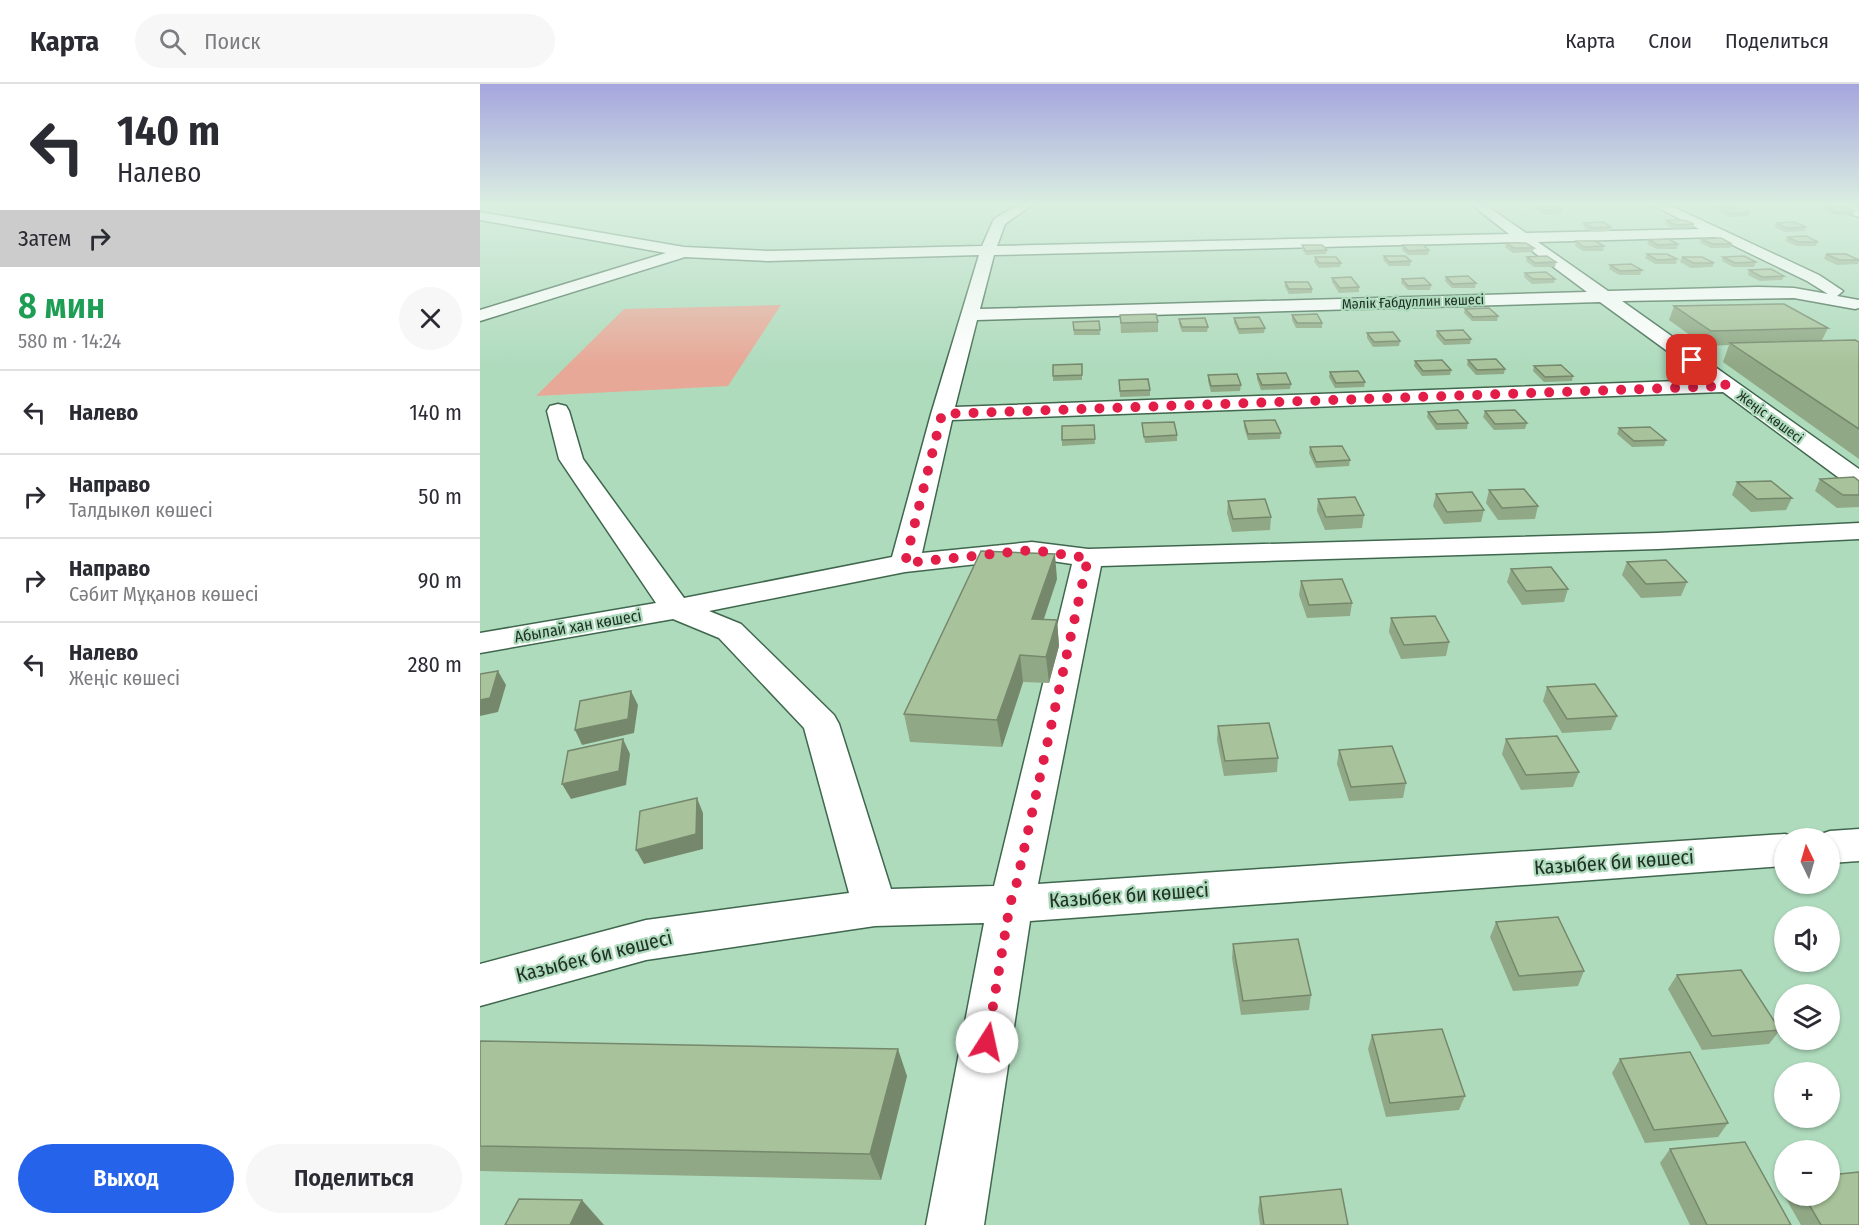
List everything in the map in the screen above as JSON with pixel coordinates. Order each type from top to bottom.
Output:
[{"type":"street","points":[[480,316],[664,258]]},
{"type":"street","points":[[905,563],[942,414],[986,258]]},
{"type":"street","name":"Жеңіс көшесі","points":[[1551,258],[1859,481]]},
{"type":"street","points":[[1772,258],[1813,278],[1857,305]]},
{"type":"street","name":"Мәлік Ғабдуллин көшесі","points":[[970,315],[1758,292],[1794,293],[1857,305]]},
{"type":"street","points":[[942,414],[1727,386]]},
{"type":"street","points":[[558,411],[571,459],[676,609],[730,631],[821,724],[875,908]]},
{"type":"street","name":"Абылай хан көшесі","points":[[480,643],[676,609],[905,563],[1032,550],[1088,558],[1646,542],[1859,531]]},
{"type":"street","points":[[956,1225],[1010,904],[1019,875],[1088,558]]},
{"type":"street","points":[[1840,846],[1859,845]]},
{"type":"street","name":"Казыбек би көшесі","points":[[480,985],[646,940],[875,908],[1010,904],[1774,851]]},
{"type":"shaded area","points":[[781,305],[728,386],[536,396],[624,309]]},
{"type":"building","points":[[1316,258],[1337,258],[1341,263],[1319,263]]},
{"type":"building","points":[[1386,258],[1408,258],[1411,261],[1389,262]]},
{"type":"building","points":[[1529,258],[1550,258],[1556,262],[1535,263]]},
{"type":"building","points":[[1654,258],[1677,259],[1657,260]]},
{"type":"building","points":[[1684,258],[1704,258],[1714,263],[1693,263]]},
{"type":"building","points":[[1725,258],[1748,258],[1756,262],[1735,263]]},
{"type":"building","points":[[1835,258],[1859,260],[1839,260]]},
{"type":"building","points":[[1631,264],[1642,270],[1620,271],[1610,265]]},
{"type":"building","points":[[1771,269],[1784,276],[1762,277],[1749,270]]},
{"type":"building","points":[[1546,272],[1555,279],[1533,279],[1525,273]]},
{"type":"building","points":[[1468,276],[1476,283],[1453,284],[1446,277]]},
{"type":"building","points":[[1351,277],[1359,287],[1340,288],[1332,278]]},
{"type":"building","points":[[1424,278],[1431,285],[1408,286],[1402,279]]},
{"type":"building","points":[[1285,282],[1308,282],[1312,289],[1289,289]]},
{"type":"building","points":[[1784,304],[1828,328],[1711,331],[1674,306]]},
{"type":"building","points":[[1489,308],[1498,316],[1473,317],[1465,309]]},
{"type":"building","points":[[1156,314],[1158,322],[1121,323],[1120,315]]},
{"type":"building","points":[[1317,314],[1322,323],[1297,323],[1292,315]]},
{"type":"building","points":[[1259,317],[1265,328],[1239,329],[1234,318]]},
{"type":"building","points":[[1205,318],[1208,327],[1182,327],[1179,319]]},
{"type":"building","points":[[1099,321],[1100,330],[1074,330],[1073,322]]},
{"type":"building","points":[[1463,330],[1471,339],[1445,340],[1437,331]]},
{"type":"building","points":[[1393,332],[1400,341],[1374,342],[1367,333]]},
{"type":"building","points":[[1855,340],[1859,342],[1859,429],[1730,343]]},
{"type":"building","points":[[1496,359],[1505,369],[1477,370],[1468,360]]},
{"type":"building","points":[[1442,360],[1451,370],[1423,371],[1415,361]]},
{"type":"building","points":[[1082,364],[1082,375],[1053,376],[1053,365]]},
{"type":"building","points":[[1561,365],[1573,376],[1545,377],[1534,366]]},
{"type":"building","points":[[1358,371],[1365,382],[1336,383],[1330,372]]},
{"type":"building","points":[[1286,373],[1291,384],[1262,385],[1257,374]]},
{"type":"building","points":[[1237,374],[1241,385],[1211,386],[1208,375]]},
{"type":"building","points":[[1148,379],[1150,390],[1120,391],[1119,380]]},
{"type":"building","points":[[1458,410],[1468,423],[1437,424],[1428,412]]},
{"type":"building","points":[[1515,410],[1527,423],[1495,424],[1485,411]]},
{"type":"building","points":[[1275,420],[1281,433],[1248,434],[1244,421]]},
{"type":"building","points":[[1174,422],[1177,435],[1144,437],[1142,423]]},
{"type":"building","points":[[1094,425],[1095,439],[1062,440],[1062,426]]},
{"type":"building","points":[[1650,427],[1666,440],[1634,441],[1619,428]]},
{"type":"building","points":[[1342,446],[1350,460],[1316,462],[1310,447]]},
{"type":"building","points":[[1854,477],[1859,481],[1859,495],[1843,495],[1820,479]]},
{"type":"building","points":[[1771,481],[1792,498],[1757,499],[1737,482]]},
{"type":"building","points":[[1524,489],[1538,506],[1502,508],[1489,490]]},
{"type":"building","points":[[1472,492],[1484,510],[1447,512],[1436,494]]},
{"type":"building","points":[[1355,497],[1364,515],[1326,517],[1318,499]]},
{"type":"building","points":[[1265,499],[1271,517],[1233,519],[1228,501]]},
{"type":"building","points":[[981,551],[1055,554],[1032,619],[1057,620],[1046,657],[1020,655],[997,720],[904,714]]},
{"type":"building","points":[[1666,560],[1687,582],[1646,584],[1627,562]]},
{"type":"building","points":[[1551,567],[1568,589],[1526,591],[1511,569]]},
{"type":"building","points":[[1342,579],[1352,603],[1309,605],[1301,581]]},
{"type":"building","points":[[1435,616],[1449,642],[1404,645],[1391,618]]},
{"type":"building","points":[[498,671],[490,698],[480,700],[480,674]]},
{"type":"building","points":[[1595,684],[1617,716],[1567,719],[1547,687]]},
{"type":"building","points":[[631,691],[628,719],[575,730],[580,701]]},
{"type":"building","points":[[1269,723],[1278,758],[1225,761],[1218,726]]},
{"type":"building","points":[[1557,736],[1579,772],[1526,775],[1506,739]]},
{"type":"building","points":[[623,739],[619,771],[562,784],[568,751]]},
{"type":"building","points":[[1392,746],[1406,783],[1351,787],[1339,750]]},
{"type":"building","points":[[697,798],[696,834],[636,850],[640,811]]},
{"type":"building","points":[[1558,917],[1584,971],[1519,976],[1496,922]]},
{"type":"building","points":[[1298,939],[1311,995],[1243,1001],[1233,944]]},
{"type":"building","points":[[1741,970],[1774,1021],[1774,1031],[1712,1036],[1677,975]]},
{"type":"building","points":[[1442,1029],[1465,1096],[1390,1103],[1372,1035]]},
{"type":"building","points":[[480,1041],[898,1049],[870,1154],[480,1146]]},
{"type":"building","points":[[1690,1052],[1728,1123],[1654,1130],[1620,1059]]},
{"type":"building","points":[[1745,1142],[1774,1194],[1774,1206],[1780,1206],[1791,1225],[1707,1225],[1670,1149]]},
{"type":"building","points":[[1859,1172],[1859,1225],[1821,1225],[1810,1206],[1840,1206],[1840,1174]]},
{"type":"building","points":[[1341,1189],[1348,1225],[1264,1225],[1260,1197]]},
{"type":"building","points":[[519,1199],[582,1200],[570,1225],[505,1225]]},
{"type":"route","points":[[987,1042],[1010,904],[1016,886],[1088,558],[1032,550],[905,563],[942,414],[1727,386],[1692,360]]}]
